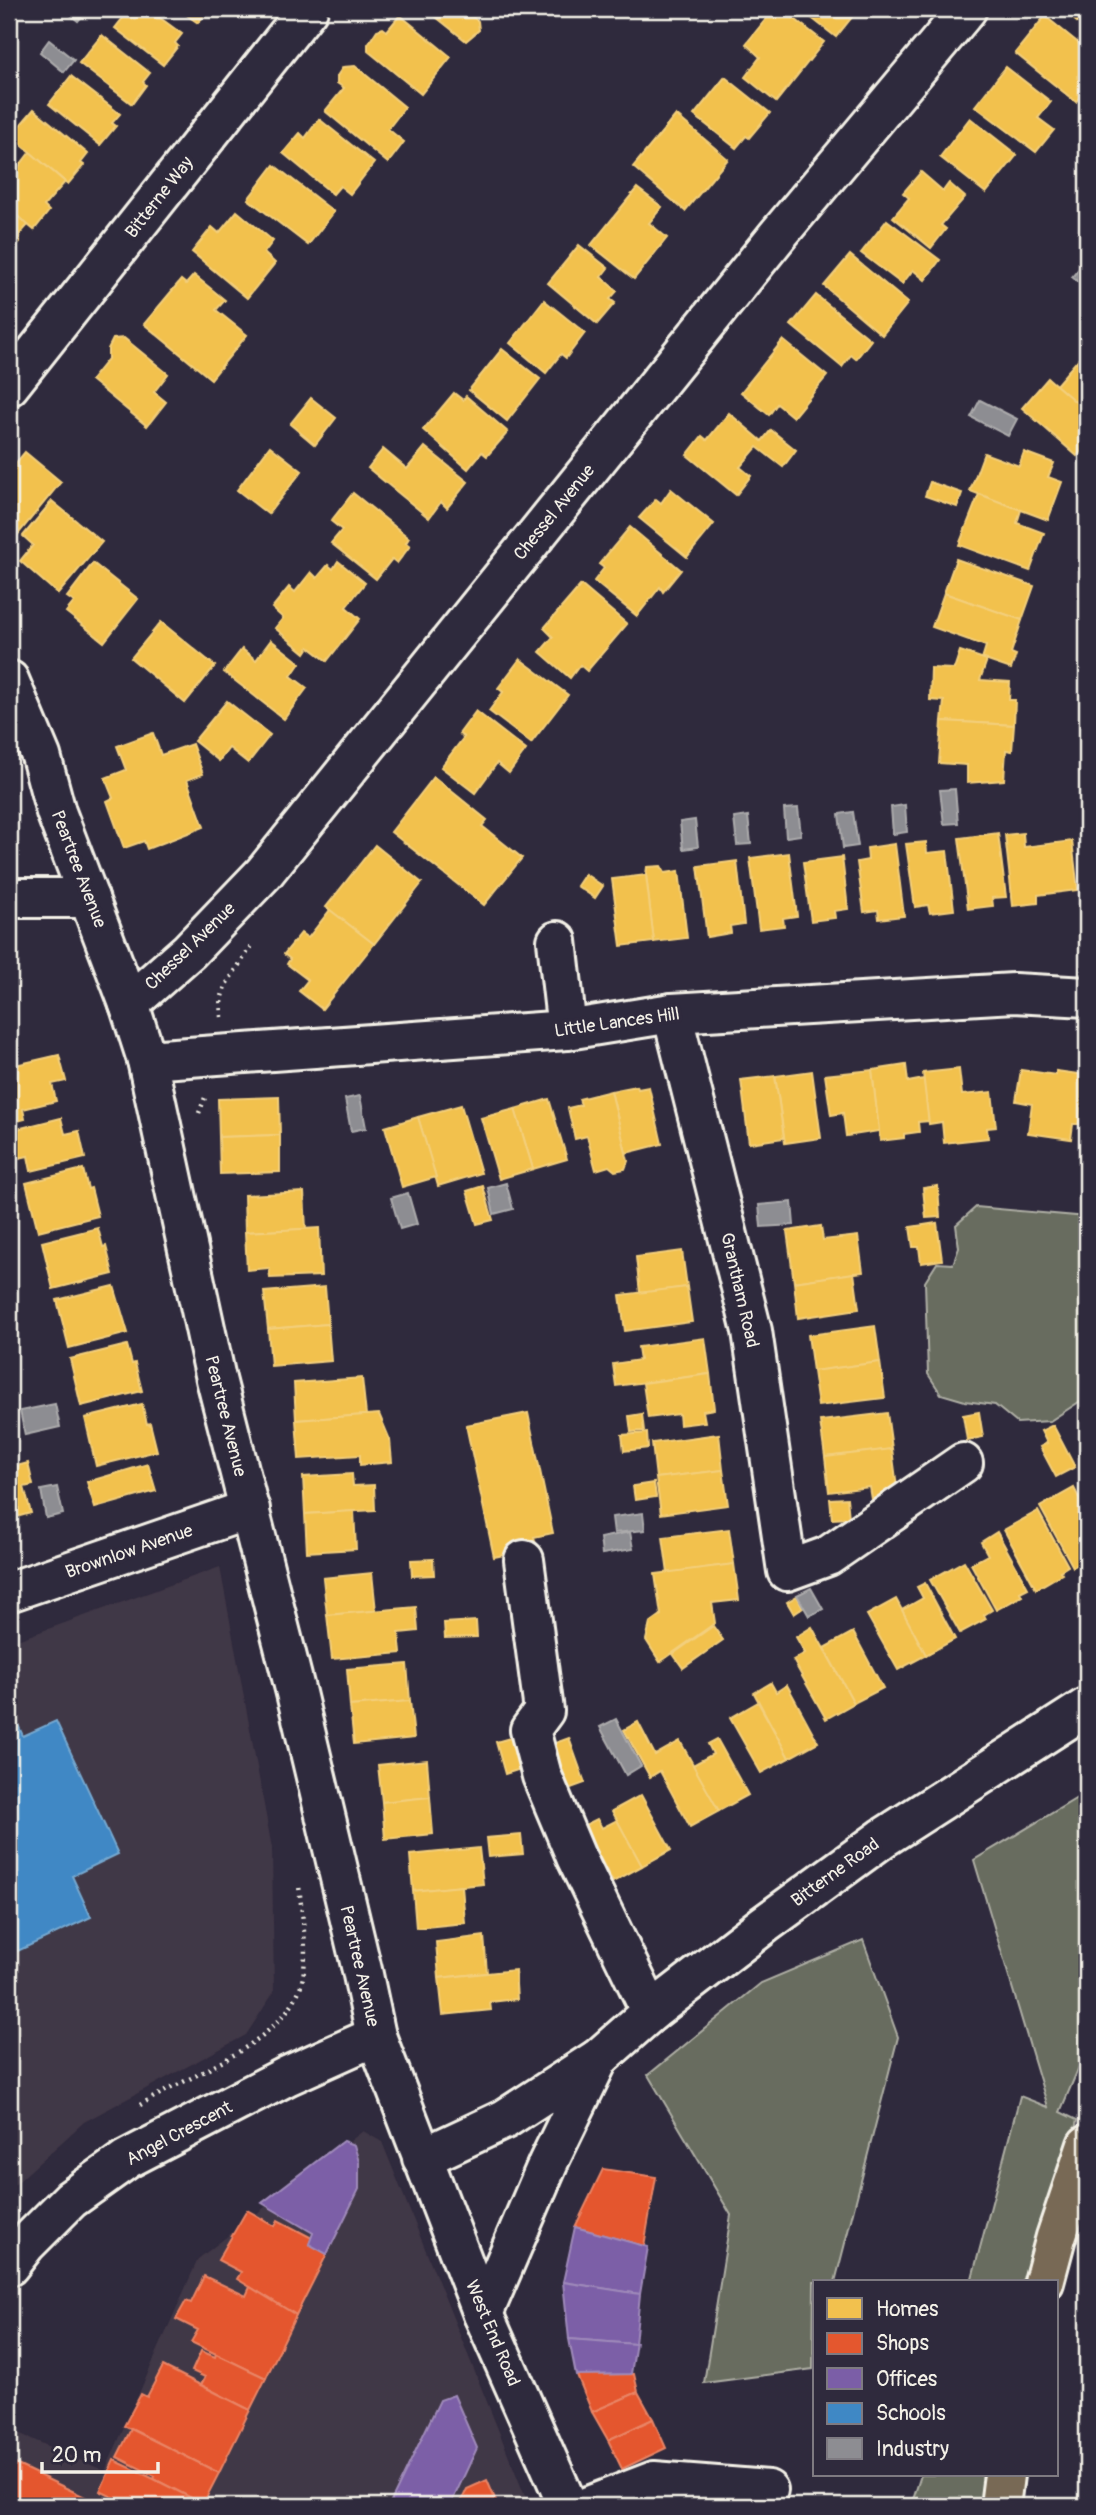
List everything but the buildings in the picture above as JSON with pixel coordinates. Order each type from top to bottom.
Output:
[{"type":"main road","points":[[1045,2280],[1087,2145]]},
{"type":"main road","points":[[1000,2506],[1004,2476]]},
{"type":"street","name":"Bitterne Way","points":[[9,386],[309,9]]},
{"type":"street","name":"Chessel Avenue","points":[[129,1004],[189,951],[264,873],[776,236],[967,9]]},
{"type":"street","name":"Peartree Avenue","points":[[9,680],[41,756],[56,812],[129,1004],[147,1060],[216,1378],[362,1969],[376,2036],[422,2158]]},
{"type":"street","points":[[9,898],[89,898]]},
{"type":"street","points":[[557,942],[567,1030]]},
{"type":"street","name":"Little Lances Hill","points":[[147,1060],[567,1030],[672,1013],[1014,993],[1087,997]]},
{"type":"street","name":"Grantham Road","points":[[672,1013],[752,1331],[787,1571],[828,1556],[963,1463]]},
{"type":"street","name":"Brownlow Avenue","points":[[9,1592],[250,1509]]},
{"type":"street","points":[[524,1560],[544,1712],[530,1730],[542,1776],[576,1857],[652,2012]]},
{"type":"street","name":"Bitterne Road","points":[[422,2158],[505,2119],[599,2058],[652,2012],[765,1924],[883,1838],[1087,1707]]},
{"type":"street","name":"Angel Crescent","points":[[9,2266],[26,2244],[72,2199],[127,2159],[287,2076],[376,2036]]},
{"type":"street","name":"Bitterne Road","points":[[483,2314],[548,2163],[599,2058]]},
{"type":"street","name":"West End Road","points":[[422,2158],[483,2314],[568,2506]]},
{"type":"street","points":[[589,2506],[654,2481],[768,2490]]},
{"type":"path","points":[[129,2111],[260,2040],[291,2009],[303,1978],[305,1945],[298,1878]]},
{"type":"shaded area","points":[[220,1567],[272,1848],[274,1992],[246,2035],[84,2122],[9,2190],[9,1643]]},
{"type":"shaded area","points":[[363,2131],[382,2142],[529,2506],[9,2506],[9,2429],[105,2471],[198,2259]]},
{"type":"green space","points":[[976,1207],[1087,1217],[1087,1402],[1079,1402],[1050,1421],[1017,1423],[995,1405],[941,1394],[928,1374],[925,1282],[937,1263],[953,1264],[959,1248],[956,1225]]},
{"type":"green space","points":[[1087,1792],[1087,2048],[1060,2112],[1077,2120],[1040,2280],[972,2280],[1020,2096],[1048,2107],[974,1860]]},
{"type":"green space","points":[[863,1940],[898,2037],[836,2280],[813,2280],[813,2369],[704,2383],[731,2215],[648,2075],[761,1983]]},
{"type":"green space","points":[[921,2476],[996,2476],[988,2506],[911,2506]]}]
